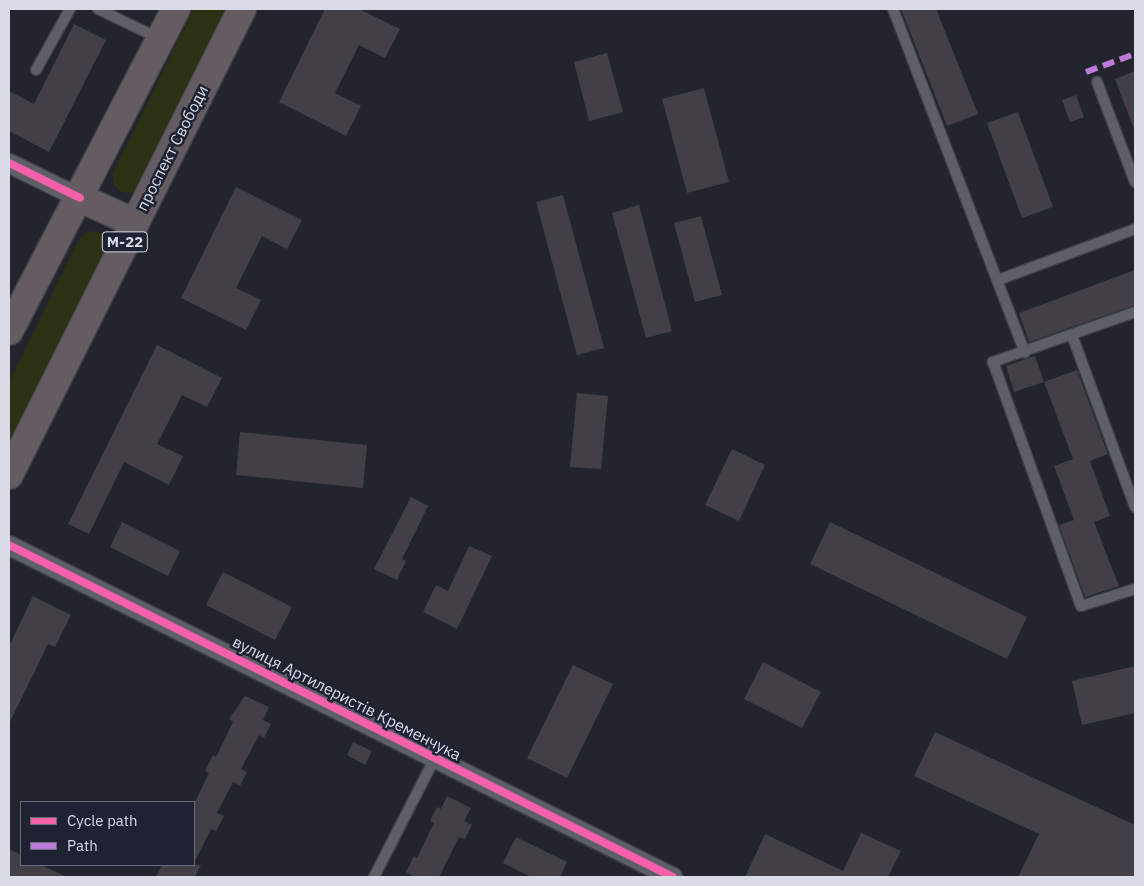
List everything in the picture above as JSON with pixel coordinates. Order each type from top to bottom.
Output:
[{"type":"highway","points":[[9,331],[80,198],[176,9]]},
{"type":"highway","name":"проспект Свободи","points":[[9,475],[242,9]]},
{"type":"highway","points":[[80,198],[135,223]]},
{"type":"street","points":[[9,164],[80,198]]},
{"type":"street","name":"вулиця Артилеристів Кременчука","points":[[9,545],[673,877]]},
{"type":"lane","points":[[36,70],[70,9]]},
{"type":"lane","points":[[98,9],[160,39]]},
{"type":"lane","points":[[893,9],[1025,352]]},
{"type":"lane","points":[[1097,82],[1135,182]]},
{"type":"lane","points":[[998,280],[1135,229]]},
{"type":"lane","points":[[1135,312],[993,362],[1081,606],[1135,589]]},
{"type":"lane","points":[[1072,335],[1135,507]]},
{"type":"lane","points":[[374,877],[435,758]]},
{"type":"green space","points":[[194,9],[230,9],[139,190],[134,193],[121,192],[114,185],[113,173]]},
{"type":"green space","points":[[90,231],[102,233],[110,245],[9,455],[9,382],[76,245],[84,234]]},
{"type":"building","points":[[325,9],[359,9],[400,29],[385,58],[359,45],[335,93],[361,106],[346,136],[279,102]]},
{"type":"building","points":[[901,9],[936,9],[978,114],[947,126]]},
{"type":"building","points":[[74,24],[106,40],[49,152],[9,131],[9,91],[34,104]]},
{"type":"building","points":[[607,53],[623,112],[589,121],[574,62]]},
{"type":"building","points":[[1135,71],[1135,129],[1134,129],[1115,79]]},
{"type":"building","points":[[704,88],[729,182],[687,193],[662,99]]},
{"type":"building","points":[[1076,95],[1084,117],[1070,122],[1062,100]]},
{"type":"building","points":[[1018,112],[1053,207],[1022,218],[987,123]]},
{"type":"building","points":[[236,187],[302,220],[287,249],[262,236],[236,288],[261,300],[246,330],[181,298]]},
{"type":"building","points":[[563,195],[604,348],[577,355],[536,202]]},
{"type":"building","points":[[639,205],[672,331],[646,338],[612,213]]},
{"type":"building","points":[[701,216],[722,295],[695,302],[674,223]]},
{"type":"building","points":[[1135,270],[1135,305],[1029,342],[1019,313]]},
{"type":"building","points":[[157,345],[222,378],[207,407],[182,395],[157,444],[183,456],[169,485],[124,462],[89,534],[68,524]]},
{"type":"building","points":[[1035,356],[1044,382],[1014,392],[1006,366]]},
{"type":"building","points":[[1077,370],[1108,454],[1090,461],[1110,516],[1094,522],[1119,586],[1085,597],[1059,525],[1074,520],[1054,466],[1073,459],[1044,382]]},
{"type":"building","points":[[577,393],[608,396],[601,469],[570,467]]},
{"type":"building","points":[[240,432],[367,445],[363,488],[236,475]]},
{"type":"building","points":[[732,449],[765,465],[739,521],[705,505]]},
{"type":"building","points":[[411,497],[428,506],[402,559],[406,561],[397,580],[374,569]]},
{"type":"building","points":[[122,522],[180,551],[168,576],[110,547]]},
{"type":"building","points":[[830,522],[1027,617],[1007,659],[810,564]]},
{"type":"building","points":[[469,546],[492,556],[457,629],[423,612],[436,585],[448,591]]},
{"type":"building","points":[[223,572],[292,607],[275,640],[206,605]]},
{"type":"building","points":[[33,596],[71,615],[55,647],[48,644],[9,724],[9,646]]},
{"type":"building","points":[[763,662],[821,692],[802,728],[744,699]]},
{"type":"building","points":[[573,665],[613,684],[567,778],[527,758]]},
{"type":"building","points":[[1135,666],[1135,713],[1082,725],[1072,681]]},
{"type":"building","points":[[245,696],[269,707],[263,720],[271,724],[264,738],[259,735],[241,769],[247,772],[240,786],[233,782],[217,813],[224,816],[216,831],[211,829],[195,861],[195,802],[209,773],[205,771],[213,755],[216,757],[233,722],[229,719]]},
{"type":"building","points":[[935,732],[1135,825],[1135,877],[1018,877],[1039,834],[914,776]]},
{"type":"building","points":[[353,742],[372,751],[365,765],[347,755]]},
{"type":"building","points":[[447,796],[471,808],[464,821],[472,825],[465,839],[459,837],[439,877],[415,877],[406,872],[414,856],[417,858],[434,823],[430,821],[437,807],[441,809]]},
{"type":"building","points":[[861,833],[901,851],[888,877],[745,877],[765,834],[843,871]]},
{"type":"building","points":[[516,837],[567,862],[560,877],[531,877],[503,863]]},
{"type":"building","points":[[9,849],[20,854],[20,866],[43,866],[67,877],[9,877]]},
{"type":"building","points":[[201,865],[195,877],[156,877],[162,866]]},
{"type":"marked path","points":[[1086,72],[1135,54]]},
{"type":"cycle path","points":[[9,163],[80,198]]},
{"type":"cycle path","points":[[9,545],[673,877]]}]
